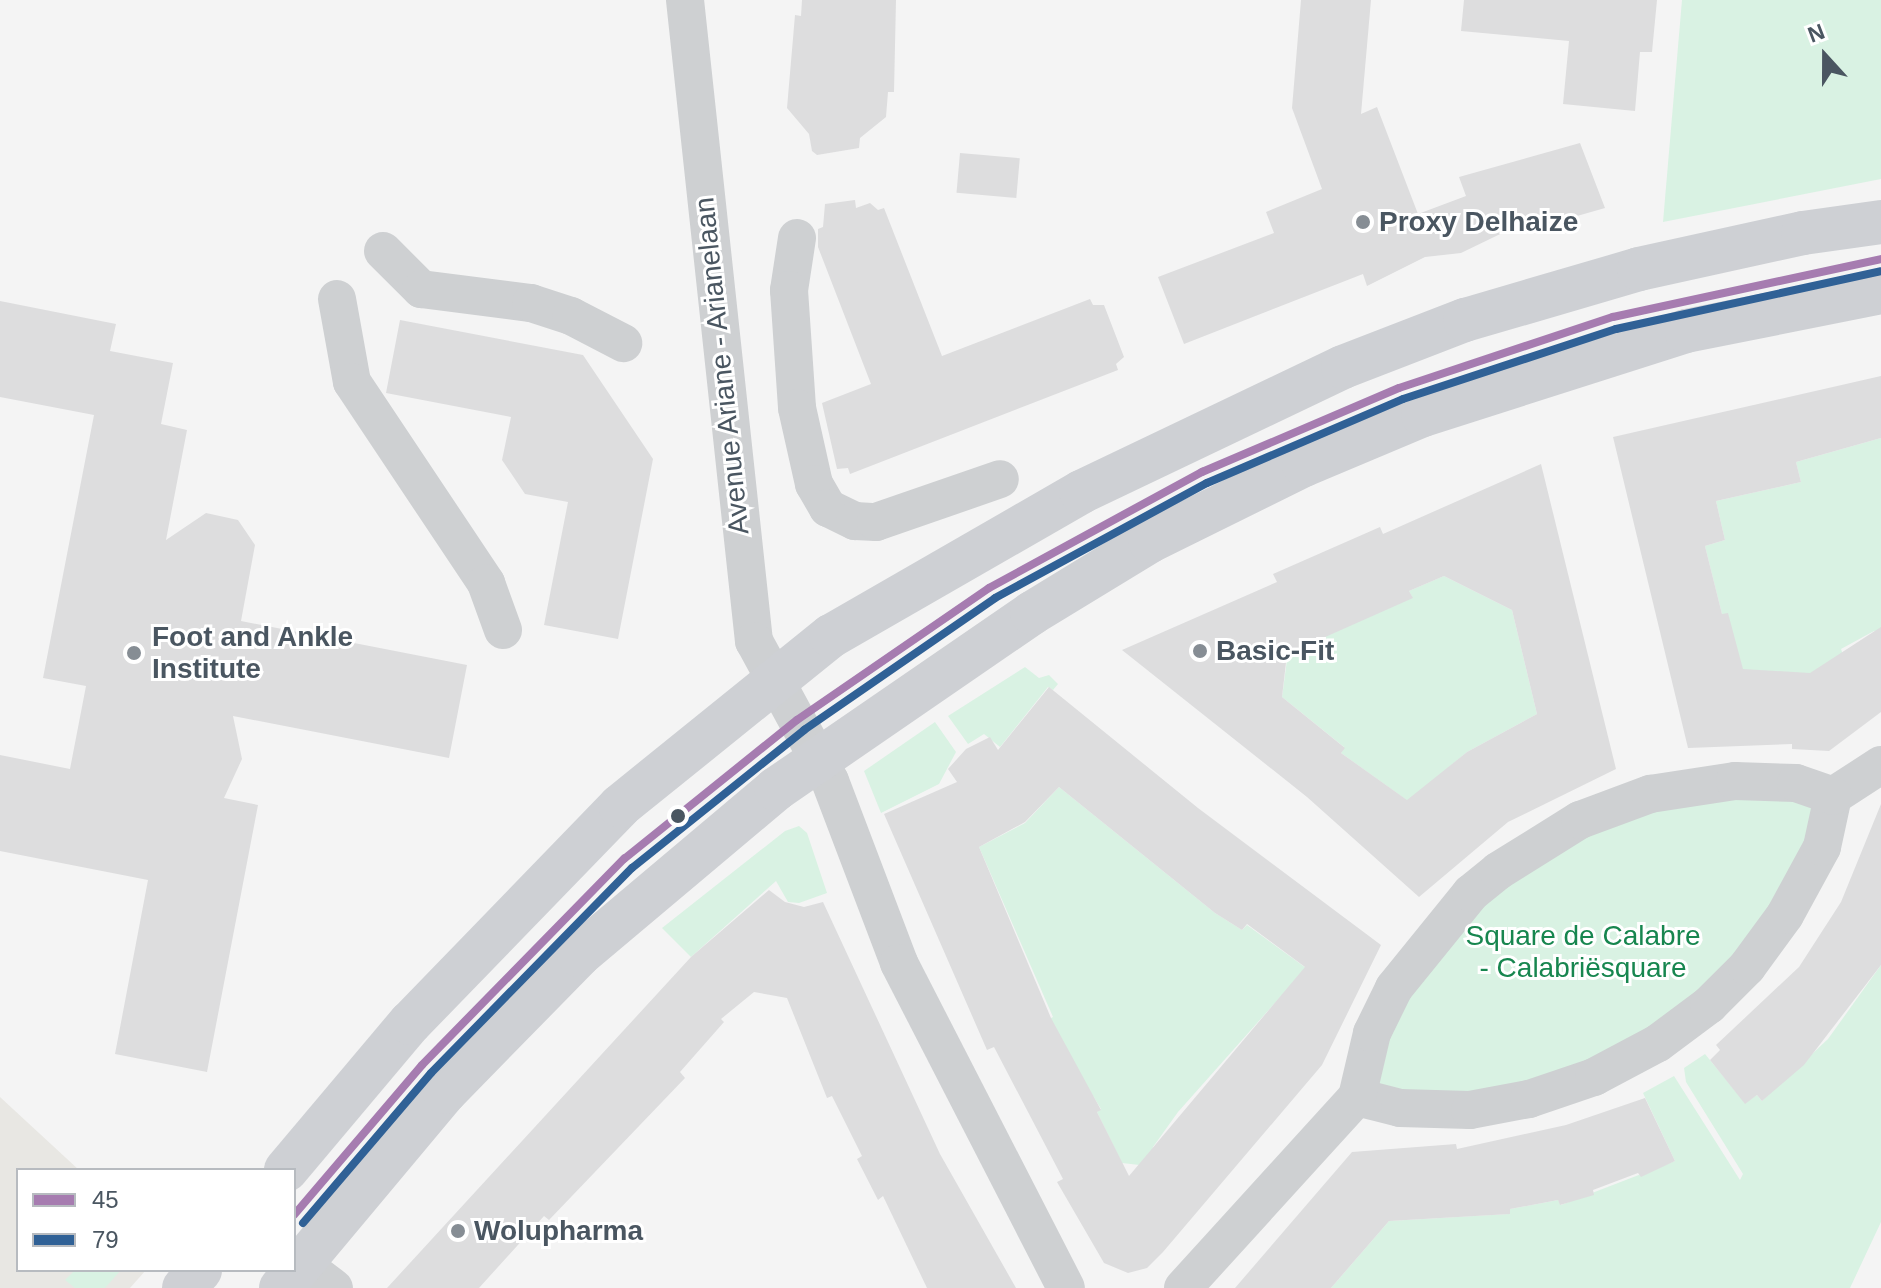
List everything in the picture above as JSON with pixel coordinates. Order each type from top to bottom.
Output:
[{"type":"main road","points":[[288,1168],[410,1023],[620,806],[831,636],[1081,492],[1343,367],[1465,320],[1639,269],[1803,233],[1881,222]]},
{"type":"main road","points":[[306,1280],[445,1092],[569,964],[776,789],[1032,613],[1150,541],[1304,465],[1423,415],[1560,368],[1686,331],[1881,292]]},
{"type":"main road","points":[[184,1288],[198,1272]]},
{"type":"street","name":"Avenue Ariane - Arianelaan","points":[[685,0],[749,624],[819,761],[899,963],[1066,1288]]},
{"type":"street","points":[[797,238],[789,290],[797,408],[814,484],[828,508],[855,521],[876,522],[1000,479]]},
{"type":"street","points":[[383,251],[421,289],[531,303],[571,316],[623,343]]},
{"type":"street","points":[[337,299],[352,382],[486,583],[503,630]]},
{"type":"street","points":[[1357,1097],[1400,1108],[1470,1110],[1529,1099],[1594,1077],[1658,1043],[1718,996],[1785,915],[1822,847],[1833,796],[1881,765]]},
{"type":"street","points":[[1183,1288],[1357,1097],[1372,1033],[1394,988],[1471,893],[1530,846],[1580,820],[1650,794],[1735,781],[1796,783],[1833,796]]},
{"type":"shaded area","points":[[0,1097],[77,1168],[16,1168],[16,1272],[144,1272],[130,1288],[0,1288]]},
{"type":"green space","points":[[1682,0],[1881,0],[1881,179],[1663,222]]},
{"type":"green space","points":[[1881,438],[1881,633],[1874,631],[1841,649],[1843,655],[1809,675],[1743,672],[1722,614],[1705,546],[1725,540],[1716,501],[1801,482],[1796,462]]},
{"type":"green space","points":[[1444,576],[1512,610],[1537,714],[1467,752],[1408,801],[1341,753],[1344,747],[1282,697],[1289,645],[1412,597],[1409,591]]},
{"type":"green space","points":[[1025,667],[1039,678],[1049,675],[1058,684],[1053,690],[1048,687],[1000,747],[984,734],[968,744],[948,716]]},
{"type":"green space","points":[[935,722],[956,752],[939,784],[881,813],[864,771]]},
{"type":"green space","points":[[1059,787],[1215,913],[1242,930],[1247,925],[1306,968],[1178,1112],[1153,1147],[1148,1166],[1122,1163],[1097,1112],[1101,1109],[1047,1020],[1053,1017],[979,847],[1025,823]]},
{"type":"green space","name":"Square de Calabre - Calabriësquare","points":[[1676,799],[1805,801],[1814,810],[1817,823],[1732,969],[1597,1066],[1437,1102],[1379,1084],[1400,994],[1524,862]]},
{"type":"green space","points":[[799,826],[807,833],[827,893],[799,903],[788,902],[776,881],[691,957],[662,928],[785,831]]},
{"type":"green space","points":[[1881,965],[1881,1222],[1850,1288],[1331,1288],[1389,1221],[1509,1214],[1510,1209],[1558,1200],[1561,1205],[1675,1161],[1643,1093],[1674,1076],[1740,1180],[1743,1174],[1686,1082],[1684,1068],[1705,1054],[1745,1103],[1757,1095],[1762,1101],[1828,1039]]},
{"type":"green space","points":[[73,1272],[119,1272],[105,1288],[75,1288],[65,1280]]},
{"type":"building","points":[[802,0],[896,0],[894,92],[888,92],[886,117],[860,138],[859,148],[817,155],[812,151],[809,134],[787,108],[795,15],[801,16]]},
{"type":"building","points":[[1301,0],[1371,0],[1361,114],[1377,107],[1418,214],[1466,196],[1459,177],[1580,143],[1605,208],[1556,222],[1555,216],[1525,228],[1523,223],[1461,253],[1425,257],[1367,286],[1363,274],[1184,344],[1158,277],[1274,233],[1266,212],[1322,189],[1292,108]]},
{"type":"building","points":[[1464,0],[1657,0],[1652,52],[1640,52],[1635,111],[1563,104],[1569,41],[1461,31]]},
{"type":"building","points":[[960,153],[1020,158],[1016,198],[957,193]]},
{"type":"building","points":[[855,200],[856,208],[870,203],[878,210],[884,208],[942,356],[1090,299],[1093,305],[1104,305],[1124,357],[1116,364],[1118,370],[850,474],[848,468],[837,469],[822,403],[871,384],[818,247],[818,229],[823,227],[825,204]]},
{"type":"building","points":[[0,301],[116,324],[110,351],[173,363],[161,424],[187,430],[166,540],[206,513],[238,520],[255,545],[241,621],[467,665],[449,758],[233,716],[242,759],[224,798],[258,805],[207,1072],[115,1054],[148,880],[0,851],[0,755],[70,769],[86,686],[43,678],[94,415],[0,397]]},
{"type":"building","points":[[400,320],[583,355],[653,459],[618,639],[544,625],[568,502],[525,494],[502,460],[511,417],[386,393]]},
{"type":"building","points":[[1881,376],[1881,438],[1796,462],[1801,482],[1716,501],[1725,540],[1705,546],[1722,614],[1728,613],[1743,669],[1810,673],[1881,627],[1881,712],[1829,751],[1792,749],[1792,744],[1688,748],[1613,437]]},
{"type":"building","points":[[1541,464],[1616,769],[1508,822],[1419,897],[1307,797],[1122,650],[1277,582],[1273,574],[1380,527],[1383,534]],"holes":[[[1444,576],[1512,610],[1537,714],[1467,752],[1407,800],[1341,753],[1345,748],[1282,697],[1287,654],[1413,598],[1409,591]]]},
{"type":"building","points":[[1049,687],[1198,808],[1381,945],[1322,1065],[1147,1268],[1128,1273],[1104,1263],[1057,1182],[1063,1179],[994,1047],[987,1050],[884,814],[957,782],[948,769],[966,749],[990,737],[998,750]],"holes":[[[1059,787],[1215,913],[1242,930],[1247,924],[1305,967],[1129,1176],[1097,1112],[1101,1110],[1051,1018],[979,847],[1025,822]]]},
{"type":"building","points":[[1881,804],[1881,965],[1804,1065],[1762,1101],[1757,1095],[1745,1104],[1710,1060],[1720,1050],[1716,1045],[1799,967],[1841,902]]},
{"type":"building","points":[[769,890],[785,902],[804,907],[823,902],[940,1154],[1016,1288],[927,1288],[883,1196],[878,1200],[857,1159],[862,1156],[832,1096],[827,1098],[787,998],[754,992],[721,1019],[724,1022],[680,1072],[685,1078],[549,1220],[544,1216],[479,1288],[387,1288],[691,957]]},
{"type":"building","points":[[1645,1098],[1675,1161],[1641,1177],[1638,1173],[1593,1190],[1594,1195],[1560,1205],[1558,1200],[1510,1209],[1510,1214],[1389,1221],[1331,1288],[1235,1288],[1352,1152],[1456,1144],[1457,1149],[1566,1125]]},
{"type":"transit line","name":"45","points":[[296,1213],[422,1065],[624,859],[797,720],[989,588],[1202,472],[1399,388],[1613,317],[1881,259]]},
{"type":"transit line","name":"79","points":[[303,1223],[431,1073],[632,868],[804,730],[995,598],[1207,483],[1403,399],[1616,329],[1881,271]]},
{"type":"place","name":"Proxy Delhaize","points":[[1363,222]]},
{"type":"place","name":"Basic-Fit","points":[[1200,651]]},
{"type":"place","name":"Foot and Ankle Institute","points":[[134,653]]},
{"type":"place","name":"Wolupharma","points":[[458,1231]]}]
